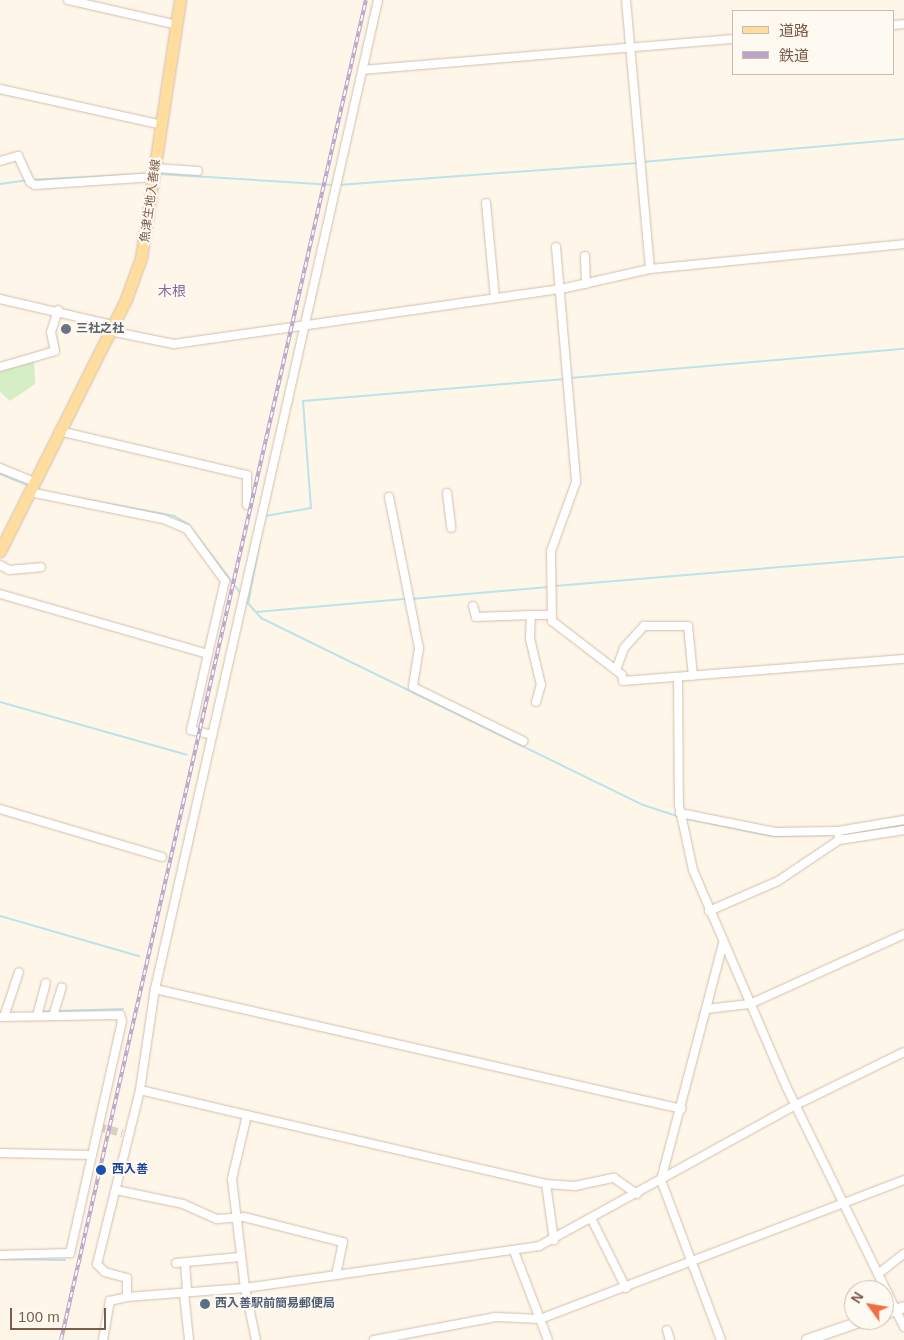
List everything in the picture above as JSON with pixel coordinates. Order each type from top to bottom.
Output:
[{"type":"main road","name":"魚津生地入善線","points":[[0,551],[111,328],[141,258],[156,173],[174,24],[180,0]]},
{"type":"main road","points":[[807,1340],[844,1327]]},
{"type":"street","points":[[68,0],[174,24]]},
{"type":"street","points":[[127,1297],[127,1278],[104,1272],[97,1264],[140,1090],[155,989],[378,0]]},
{"type":"street","points":[[626,0],[650,269]]},
{"type":"street","points":[[362,70],[732,39]]},
{"type":"street","points":[[0,89],[162,125]]},
{"type":"street","points":[[0,161],[18,156],[30,182],[35,185],[156,173],[198,171]]},
{"type":"street","points":[[486,203],[496,298]]},
{"type":"street","points":[[0,299],[58,310],[111,328],[174,344],[304,323],[561,289],[650,269],[904,244]]},
{"type":"street","points":[[550,615],[551,551],[576,482],[556,247]]},
{"type":"street","points":[[585,256],[586,284]]},
{"type":"street","points":[[0,367],[55,351],[52,332],[58,310]]},
{"type":"street","points":[[59,431],[247,475],[247,505]]},
{"type":"street","points":[[0,468],[31,487],[163,519],[187,529],[224,581],[191,730],[212,735]]},
{"type":"street","points":[[447,493],[451,528]]},
{"type":"street","points":[[389,497],[419,648],[413,687],[523,741]]},
{"type":"street","points":[[0,565],[10,570],[42,567]]},
{"type":"street","points":[[0,594],[208,654]]},
{"type":"street","points":[[473,606],[476,616],[550,615],[616,670],[623,681],[904,659]]},
{"type":"street","points":[[531,615],[530,639],[541,685],[536,702]]},
{"type":"street","points":[[616,670],[624,648],[644,626],[688,626],[693,676]]},
{"type":"street","points":[[678,677],[680,813],[693,870],[723,944],[842,1205],[878,1274],[901,1308],[904,1327]]},
{"type":"street","points":[[0,809],[162,856]]},
{"type":"street","points":[[680,813],[774,832],[838,831],[904,820]]},
{"type":"street","points":[[709,910],[778,881],[839,840],[904,830]]},
{"type":"street","points":[[838,831],[839,840]]},
{"type":"street","points":[[706,1010],[750,1004],[904,934]]},
{"type":"street","points":[[721,1340],[661,1180],[682,1109],[723,944]]},
{"type":"street","points":[[0,1255],[67,1256],[122,1021],[120,1014],[2,1017],[19,972]]},
{"type":"street","points":[[37,1016],[46,983]]},
{"type":"street","points":[[53,1016],[62,987]]},
{"type":"street","points":[[155,989],[682,1109]]},
{"type":"street","points":[[103,1340],[110,1301],[127,1297],[245,1288],[514,1251],[554,1240],[796,1105],[904,1052]]},
{"type":"street","points":[[121,1172],[118,1168],[123,1133],[143,1069]]},
{"type":"street","points":[[140,1090],[546,1184],[575,1186],[614,1178],[637,1194]]},
{"type":"street","points":[[247,1116],[232,1179],[240,1258],[256,1340]]},
{"type":"street","points":[[0,1153],[92,1155]]},
{"type":"street","points":[[374,1340],[496,1317],[540,1319],[692,1263],[904,1180]]},
{"type":"street","points":[[546,1184],[554,1240]]},
{"type":"street","points":[[116,1190],[183,1204],[217,1219],[235,1217],[343,1242],[336,1275]]},
{"type":"street","points":[[592,1220],[626,1288]]},
{"type":"street","points":[[514,1251],[548,1340]]},
{"type":"street","points":[[878,1274],[904,1254]]},
{"type":"street","points":[[189,1340],[180,1263],[240,1258]]},
{"type":"street","points":[[667,1330],[670,1340]]},
{"type":"green space","points":[[34,358],[35,384],[10,401],[0,392],[0,368]]},
{"type":"waterway","points":[[642,162],[904,139]]},
{"type":"waterway","points":[[338,185],[638,163]]},
{"type":"waterway","points":[[31,180],[146,174]]},
{"type":"waterway","points":[[159,174],[334,185]]},
{"type":"waterway","points":[[0,184],[27,180]]},
{"type":"waterway","points":[[570,378],[904,349]]},
{"type":"waterway","points":[[265,516],[311,508],[303,401],[565,379]]},
{"type":"waterway","points":[[0,474],[27,485]]},
{"type":"waterway","points":[[77,498],[174,516],[188,524],[241,594]]},
{"type":"waterway","points":[[248,604],[262,530]]},
{"type":"waterway","points":[[555,586],[904,557]]},
{"type":"waterway","points":[[411,599],[548,587]]},
{"type":"waterway","points":[[256,612],[406,599]]},
{"type":"waterway","points":[[245,600],[261,618],[643,805],[680,817]]},
{"type":"waterway","points":[[0,702],[187,755]]},
{"type":"waterway","points":[[684,818],[772,836],[830,835]]},
{"type":"waterway","points":[[892,828],[904,825]]},
{"type":"waterway","points":[[840,835],[867,832]]},
{"type":"waterway","points":[[0,916],[139,956]]},
{"type":"waterway","points":[[58,1011],[123,1009]]},
{"type":"waterway","points":[[40,1012],[51,1011]]},
{"type":"waterway","points":[[0,1259],[65,1260]]},
{"type":"tunnel","points":[[98,1127],[122,1133]]},
{"type":"railway","points":[[61,1340],[366,0]]},
{"type":"place","name":"三社之社","points":[[66,329]]},
{"type":"place","name":"西入善","points":[[101,1170]]},
{"type":"place","name":"西入善駅前簡易郵便局","points":[[205,1304]]},
{"type":"district","name":"木根","points":[[172,291]]}]
